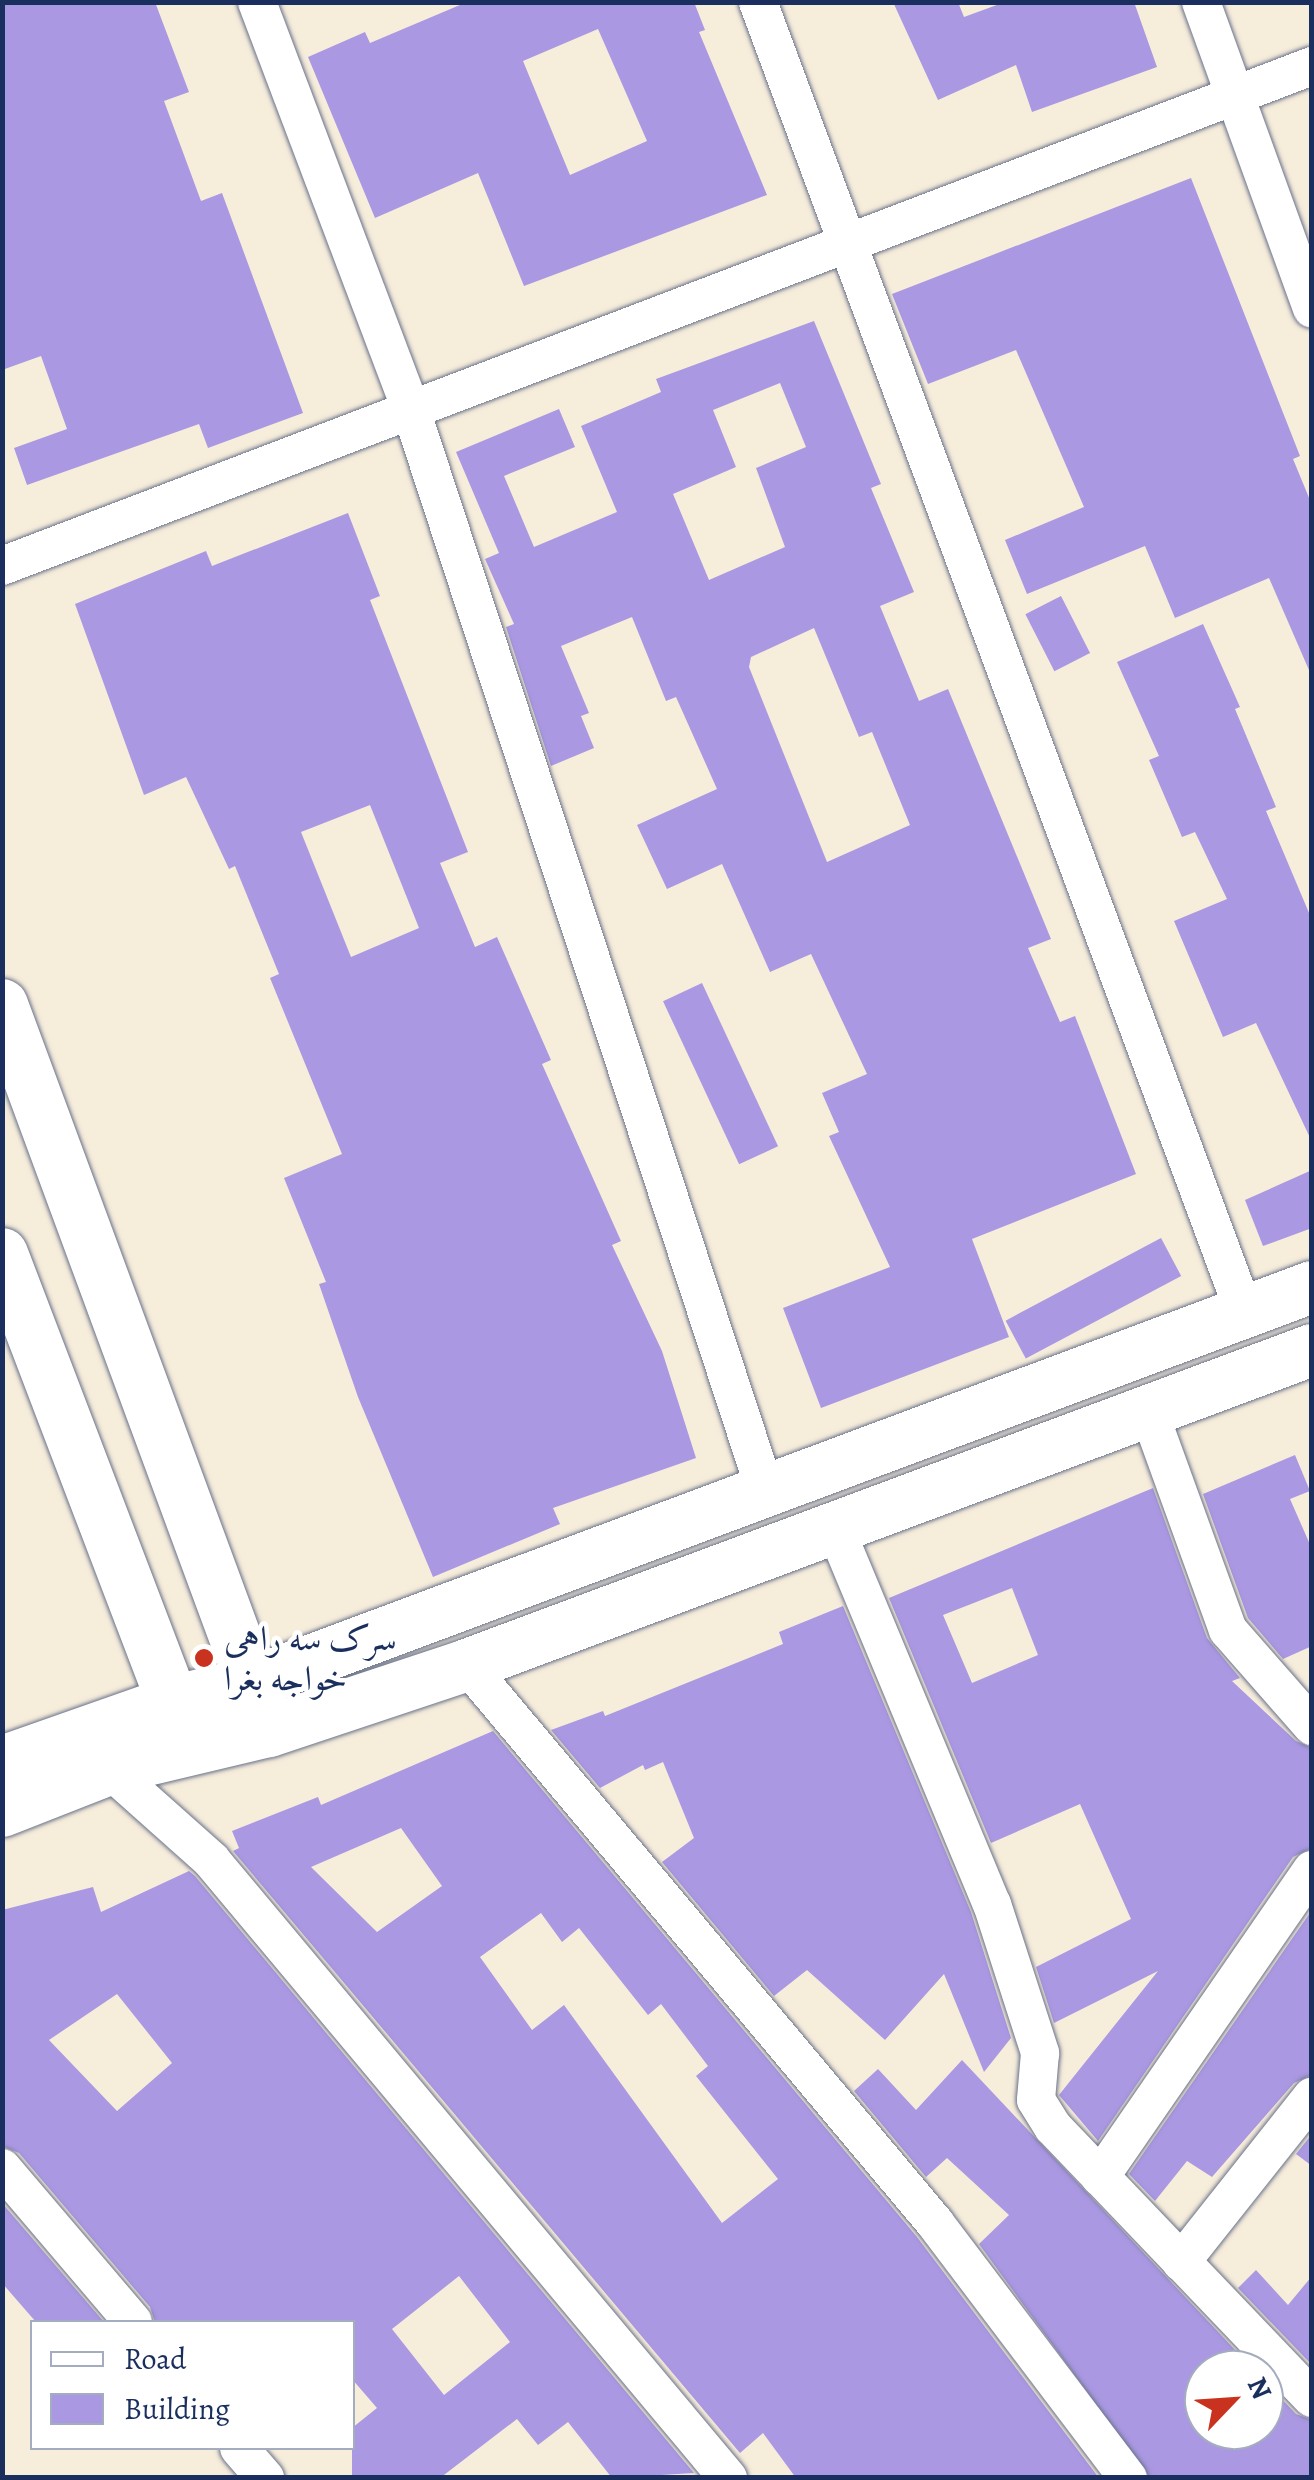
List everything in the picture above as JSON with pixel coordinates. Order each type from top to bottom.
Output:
[{"type":"main road","points":[[2,1004],[261,1706]]},
{"type":"main road","points":[[2,1254],[181,1724]]},
{"type":"main road","points":[[261,1706],[764,1487],[1312,1288]]},
{"type":"main road","points":[[2,1762],[467,1665],[1312,1350]]},
{"type":"main road","points":[[2,1811],[109,1769],[181,1724]]},
{"type":"street","points":[[257,2],[411,410],[764,1487]]},
{"type":"street","points":[[758,2],[851,243],[1244,1314]]},
{"type":"street","points":[[1201,2],[1312,309]]},
{"type":"street","points":[[2,566],[1312,66]]},
{"type":"street","points":[[1149,1412],[1228,1630],[1312,1726]]},
{"type":"street","points":[[836,1530],[992,1904],[1040,2053],[1036,2100],[1100,2177],[1312,2398]]},
{"type":"street","points":[[467,1665],[935,2223],[1128,2478]]},
{"type":"street","points":[[109,1769],[211,1860],[728,2478]]},
{"type":"street","points":[[1100,2177],[1312,1870]]},
{"type":"street","points":[[1182,2262],[1312,2097]]},
{"type":"street","points":[[2,2168],[131,2320]]},
{"type":"street","points":[[242,2450],[265,2478]]},
{"type":"building","points":[[2,2],[155,2],[189,92],[164,101],[201,201],[222,193],[303,413],[208,448],[199,424],[27,485],[14,448],[67,429],[41,356],[2,370]]},
{"type":"building","points":[[467,2],[694,2],[705,30],[699,32],[767,195],[524,286],[478,173],[375,218],[308,57],[365,32],[370,43]],"holes":[[[598,29],[647,141],[570,175],[523,61]]]},
{"type":"building","points":[[893,2],[958,2],[964,17],[1005,2],[1134,2],[1157,67],[1032,112],[1016,65],[938,100]]},
{"type":"building","points":[[1191,178],[1300,456],[1293,459],[1312,505],[1312,677],[1269,578],[1175,618],[1145,546],[1027,594],[1005,540],[1084,507],[1016,350],[928,384],[892,294]]},
{"type":"building","points":[[814,321],[881,484],[871,488],[914,592],[880,606],[919,701],[948,689],[1051,939],[1028,948],[1060,1022],[1075,1016],[1136,1174],[972,1239],[1009,1337],[821,1408],[783,1308],[890,1267],[829,1136],[839,1132],[822,1093],[867,1074],[811,954],[770,972],[722,864],[667,889],[637,825],[717,789],[676,697],[666,701],[632,617],[561,646],[589,713],[581,716],[594,748],[551,766],[506,627],[514,624],[485,559],[499,553],[456,452],[559,409],[575,447],[504,476],[534,547],[617,512],[581,426],[661,392],[656,379]],"holes":[[[780,383],[806,447],[756,468],[785,547],[709,580],[673,494],[736,467],[713,410]],[[814,628],[859,737],[872,732],[910,825],[827,862],[749,667],[751,657]]]},
{"type":"building","points":[[348,513],[380,596],[370,600],[468,852],[440,863],[475,947],[497,937],[551,1060],[542,1064],[621,1241],[612,1245],[662,1351],[696,1458],[553,1508],[560,1524],[433,1577],[358,1397],[319,1284],[326,1282],[284,1178],[342,1154],[270,978],[279,974],[235,866],[229,869],[186,777],[144,795],[75,604],[206,551],[212,566]],"holes":[[[370,805],[419,928],[351,957],[301,832]]]},
{"type":"building","points":[[1061,596],[1090,653],[1054,671],[1025,614]]},
{"type":"building","points":[[1203,624],[1240,707],[1235,709],[1276,807],[1266,811],[1312,920],[1312,1142],[1256,1023],[1223,1037],[1174,921],[1227,899],[1195,832],[1182,837],[1149,760],[1159,756],[1117,662]]},
{"type":"building","points":[[702,983],[778,1146],[739,1164],[663,1001]]},
{"type":"building","points":[[1312,1170],[1312,1228],[1263,1246],[1245,1200]]},
{"type":"building","points":[[1161,1238],[1181,1276],[1026,1359],[1006,1321]]},
{"type":"building","points":[[1295,1455],[1310,1491],[1290,1499],[1312,1549],[1312,1646],[1283,1659],[1248,1618],[1203,1494]]},
{"type":"building","points":[[1153,1488],[1207,1638],[1240,1678],[1232,1681],[1296,1741],[1312,1748],[1312,1848],[1293,1857],[1098,2141],[1059,2095],[1158,1971],[1054,2023],[1036,1967],[1131,1919],[1080,1804],[991,1843],[889,1598]],"holes":[[[1012,1588],[1038,1655],[972,1683],[943,1615]]]},
{"type":"building","points":[[843,1606],[971,1912],[1011,2038],[984,2072],[944,1974],[885,2040],[807,1970],[774,1996],[662,1862],[694,1838],[663,1762],[645,1770],[643,1765],[600,1788],[551,1730],[603,1711],[605,1716],[783,1644],[779,1632]]},
{"type":"building","points":[[493,1731],[917,2237],[1099,2478],[796,2478],[763,2433],[740,2453],[233,1851],[239,1848],[232,1831],[318,1797],[321,1805]],"holes":[[[401,1828],[442,1886],[377,1932],[311,1867]],[[541,1913],[562,1942],[579,1928],[648,2015],[661,2004],[708,2066],[696,2076],[778,2179],[722,2223],[564,2005],[532,2030],[480,1957]]]},
{"type":"building","points":[[189,1871],[195,1876],[694,2473],[612,2478],[568,2422],[538,2445],[517,2419],[440,2478],[352,2478],[355,2426],[377,2408],[355,2382],[355,2320],[154,2320],[150,2307],[19,2153],[2,2146],[2,1910],[93,1887],[101,1912]],"holes":[[[117,1994],[172,2063],[117,2111],[49,2040]],[[459,2276],[510,2342],[444,2395],[392,2329]]]},
{"type":"building","points":[[1312,1910],[1312,2075],[1294,2083],[1212,2177],[1187,2161],[1155,2201],[1129,2174]]},
{"type":"building","points":[[962,2060],[1235,2350],[1184,2350],[1184,2450],[1284,2450],[1284,2401],[1296,2414],[1312,2420],[1312,2478],[1150,2478],[979,2244],[1009,2215],[947,2158],[926,2177],[854,2091],[878,2069],[916,2110]]},
{"type":"building","points":[[1312,2134],[1312,2166],[1296,2154]]},
{"type":"building","points":[[2,2203],[102,2320],[34,2320],[2,2283]]},
{"type":"building","points":[[1256,2270],[1288,2305],[1312,2276],[1310,2363],[1238,2288]]},
{"type":"place","name":"سرک سه راهی خواجه بغرا","points":[[204,1658]]}]
